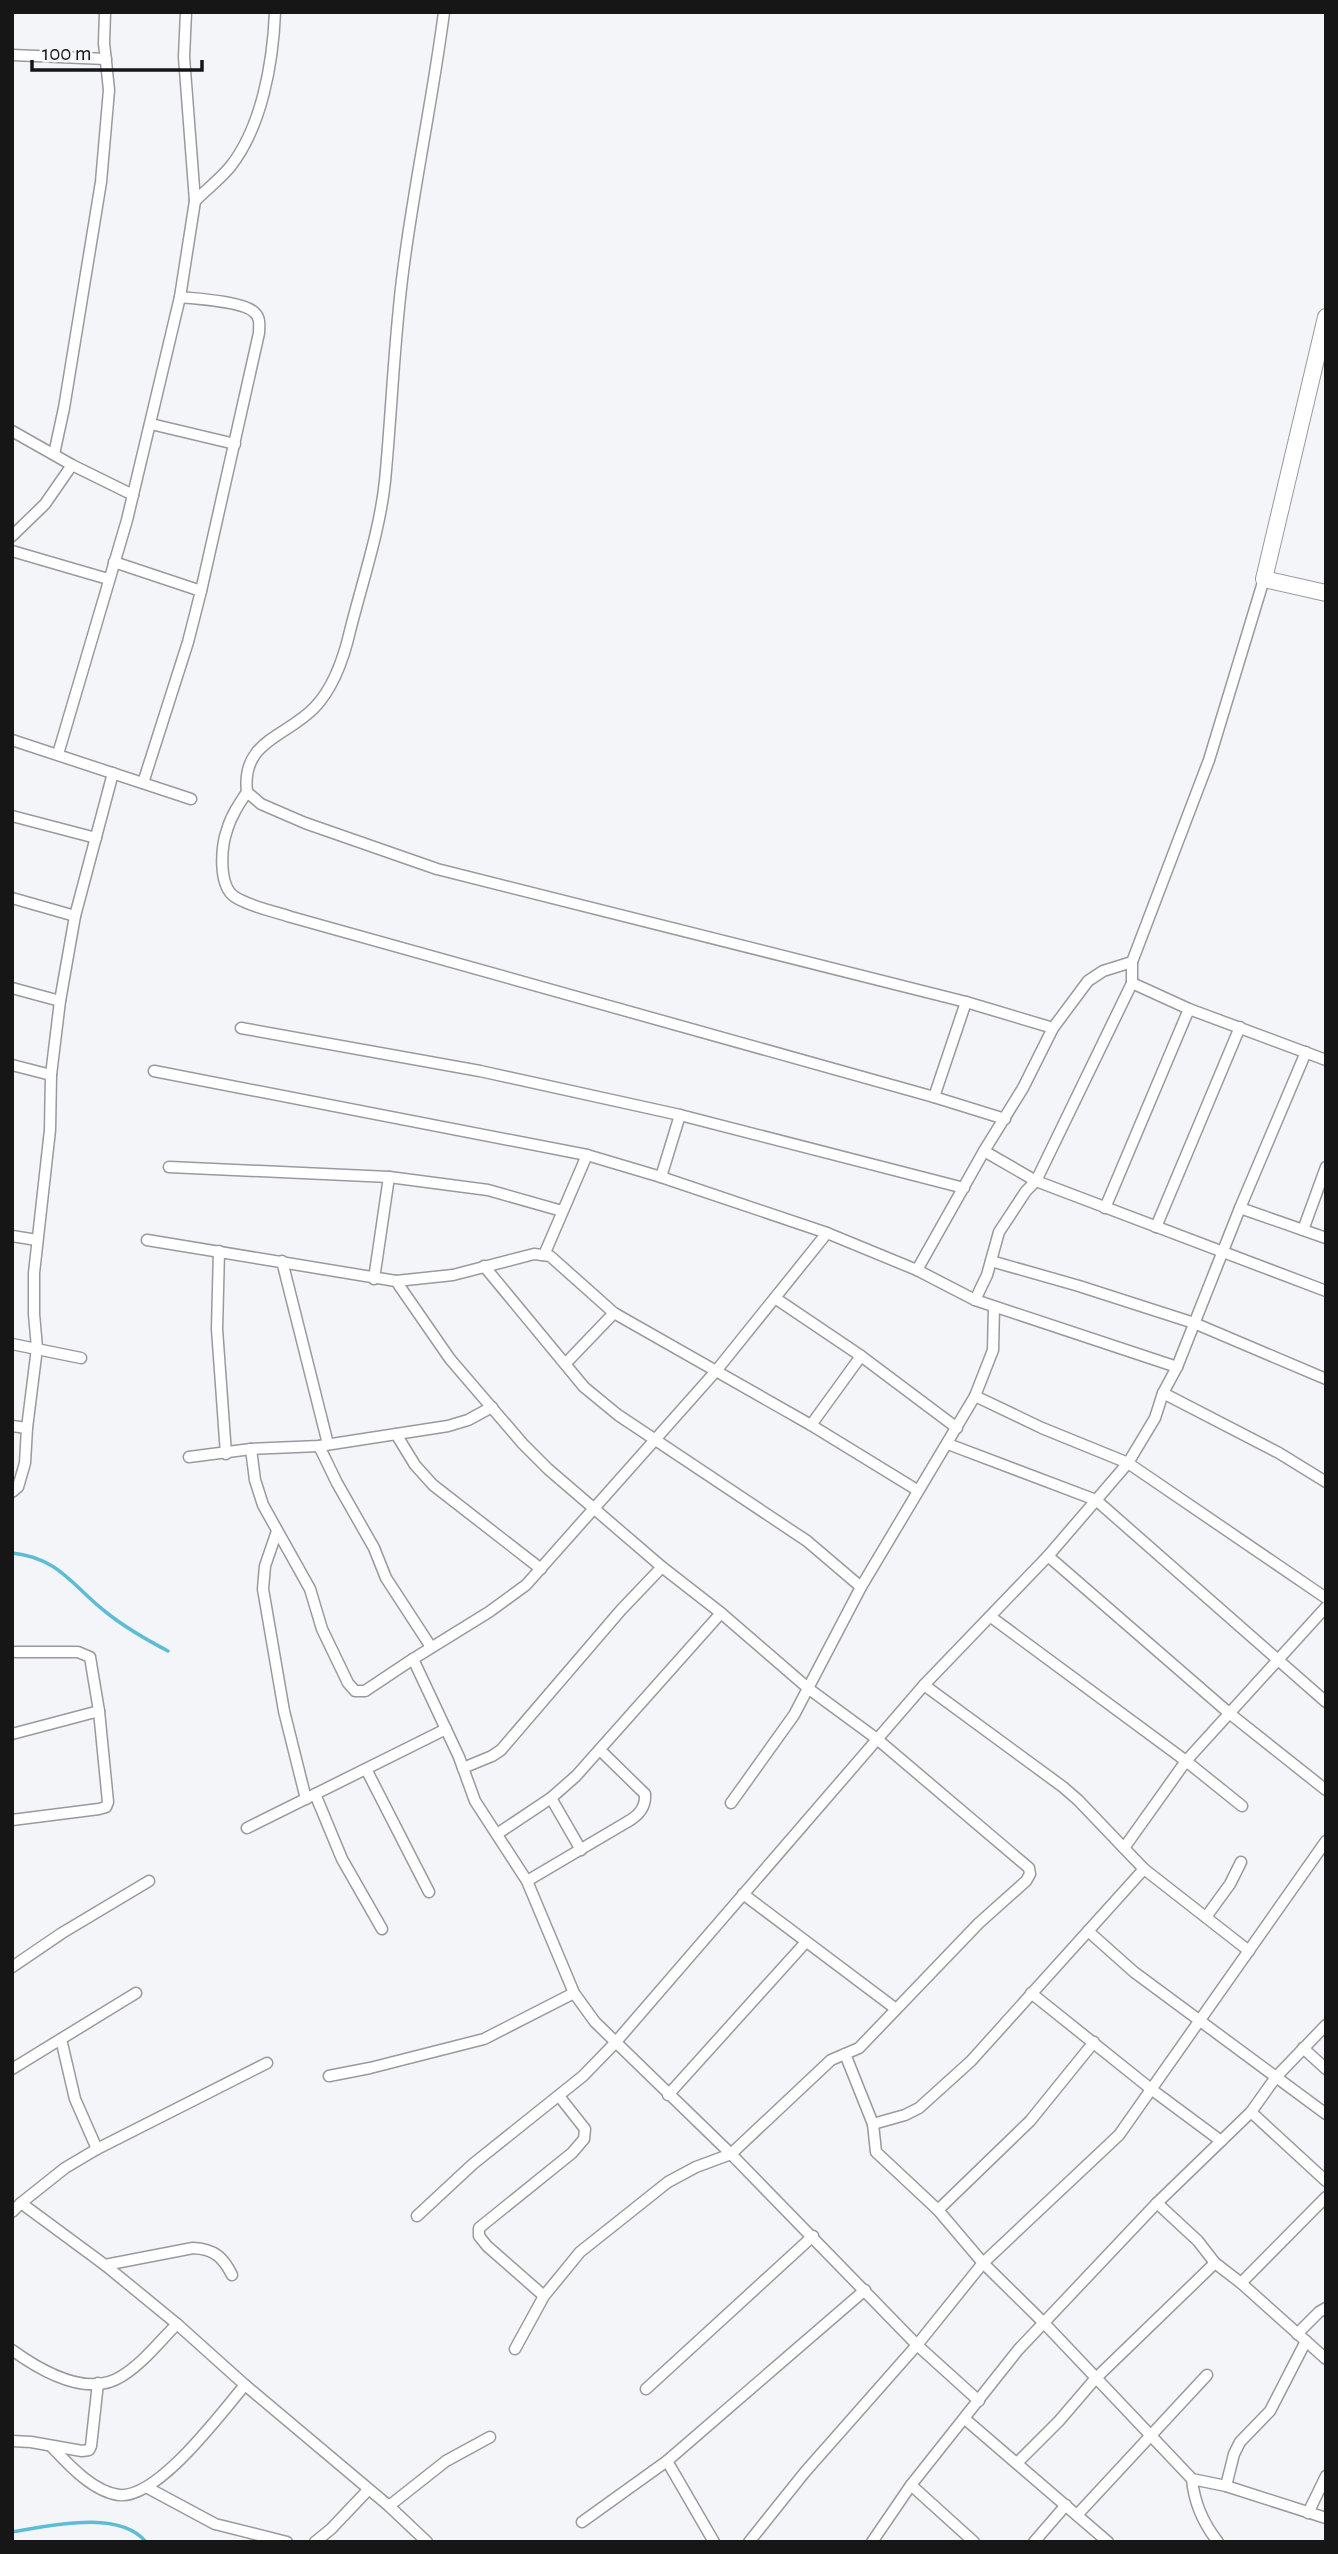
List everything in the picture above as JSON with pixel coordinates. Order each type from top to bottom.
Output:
[{"type":"street","points":[[54,454],[101,182],[109,90],[104,12]]},
{"type":"street","points":[[58,754],[133,495],[180,297],[195,201],[184,57],[186,12]]},
{"type":"street","points":[[195,201],[229,168],[249,134],[269,70],[275,12]]},
{"type":"street","points":[[444,12],[403,267],[385,483],[346,647],[328,690],[317,706],[303,720],[258,747],[251,760],[246,781],[247,792],[226,831],[223,857],[228,889],[233,896],[248,903],[1005,1119]]},
{"type":"street","points":[[12,55],[106,59]]},
{"type":"street","points":[[143,783],[201,591],[257,348],[260,319],[253,310],[239,305],[180,297]]},
{"type":"street","points":[[975,1300],[991,1261],[999,1232],[1026,1191],[1036,1181],[1132,983],[1132,962],[1209,760],[1264,579],[1326,317]]},
{"type":"street","points":[[151,424],[235,444]]},
{"type":"street","points":[[12,431],[133,495]]},
{"type":"street","points":[[12,536],[45,504],[72,465]]},
{"type":"street","points":[[12,551],[108,579]]},
{"type":"street","points":[[114,562],[201,591]]},
{"type":"street","points":[[1264,579],[1326,593]]},
{"type":"street","points":[[12,740],[191,799]]},
{"type":"street","points":[[12,1492],[18,1487],[25,1463],[37,1348],[33,1301],[37,1240],[50,1130],[51,1075],[60,1001],[75,916],[113,773]]},
{"type":"street","points":[[247,792],[261,804],[305,823],[438,869],[966,1002],[1053,1028]]},
{"type":"street","points":[[12,816],[96,838]]},
{"type":"street","points":[[12,898],[75,916]]},
{"type":"street","points":[[917,1270],[1005,1119],[1053,1028],[1088,981],[1103,971],[1132,962]]},
{"type":"street","points":[[1132,983],[1189,1009],[1326,1060]]},
{"type":"street","points":[[12,988],[60,1001]]},
{"type":"street","points":[[933,1097],[966,1002]]},
{"type":"street","points":[[1105,1208],[1189,1009]]},
{"type":"street","points":[[1156,1227],[1240,1027]]},
{"type":"street","points":[[241,1028],[480,1071],[680,1115],[964,1188]]},
{"type":"street","points":[[417,2216],[473,2164],[559,2096],[615,2043],[924,1685],[1048,1556],[1128,1463],[1155,1418],[1163,1393],[1177,1367],[1306,1052]]},
{"type":"street","points":[[12,1065],[51,1075]]},
{"type":"street","points":[[155,1071],[587,1156],[661,1177],[827,1233],[917,1270],[994,1307],[1177,1367]]},
{"type":"street","points":[[661,1177],[680,1115]]},
{"type":"street","points":[[984,1151],[1036,1181],[1326,1291]]},
{"type":"street","points":[[544,1255],[587,1156]]},
{"type":"street","points":[[169,1167],[389,1177],[488,1190],[562,1211]]},
{"type":"street","points":[[1303,1230],[1326,1167]]},
{"type":"street","points":[[374,1279],[389,1177]]},
{"type":"street","points":[[1240,1208],[1326,1238]]},
{"type":"street","points":[[251,1449],[257,1490],[310,1589],[322,1629],[348,1683],[355,1691],[365,1691],[430,1647],[489,1612],[517,1592],[541,1569],[592,1508],[716,1371],[827,1233]]},
{"type":"street","points":[[12,1236],[37,1240]]},
{"type":"street","points":[[147,1240],[396,1281],[453,1275],[527,1255],[544,1255],[556,1261],[614,1312],[918,1490]]},
{"type":"street","points":[[219,1251],[217,1329],[226,1454]]},
{"type":"street","points":[[282,1261],[323,1445],[386,1577],[430,1647]]},
{"type":"street","points":[[991,1261],[1194,1323],[1326,1379]]},
{"type":"street","points":[[484,1266],[597,1398],[807,1541],[862,1587]]},
{"type":"street","points":[[396,1281],[450,1359],[523,1444],[592,1508],[809,1689],[877,1739],[1030,1868],[1027,1881],[979,1923],[859,2048],[831,2060],[731,2154],[696,2166],[668,2182],[580,2252],[544,2296],[515,2348]]},
{"type":"street","points":[[775,1298],[861,1356],[957,1428]]},
{"type":"street","points":[[731,1803],[783,1732],[809,1689],[862,1587],[975,1396],[993,1350],[994,1307]]},
{"type":"street","points":[[566,1363],[614,1312]]},
{"type":"street","points":[[12,1344],[82,1359]]},
{"type":"street","points":[[811,1425],[861,1356]]},
{"type":"street","points":[[1163,1393],[1279,1453],[1326,1482]]},
{"type":"street","points":[[975,1396],[1042,1428],[1128,1463],[1326,1598]]},
{"type":"street","points":[[188,1457],[251,1449],[323,1445],[396,1434],[454,1424],[492,1407]]},
{"type":"street","points":[[12,1426],[27,1428]]},
{"type":"street","points":[[396,1434],[415,1465],[433,1485],[541,1569]]},
{"type":"street","points":[[948,1444],[1096,1500],[1326,1702]]},
{"type":"street","points":[[277,1531],[268,1555],[263,1589],[284,1712],[310,1796],[382,1929]]},
{"type":"street","points":[[1048,1556],[1229,1713],[1326,1790]]},
{"type":"street","points":[[463,1768],[501,1750],[621,1610],[662,1567]]},
{"type":"street","points":[[1124,1848],[1186,1761],[1326,1607]]},
{"type":"street","points":[[497,1834],[551,1798],[576,1776],[721,1613]]},
{"type":"street","points":[[991,1617],[1186,1761],[1242,1806]]},
{"type":"street","points":[[12,1652],[85,1654],[90,1657],[99,1711],[108,1802],[106,1807],[12,1820]]},
{"type":"street","points":[[413,1659],[446,1729],[475,1801],[527,1881],[574,1993],[595,2022],[813,2236],[917,2345],[979,2401]]},
{"type":"street","points":[[924,1685],[1063,1787],[1144,1869],[1249,1951]]},
{"type":"street","points":[[12,1734],[99,1711]]},
{"type":"street","points":[[247,1828],[446,1729]]},
{"type":"street","points":[[527,1881],[640,1812],[646,1799],[645,1794],[600,1750]]},
{"type":"street","points":[[366,1769],[429,1892]]},
{"type":"street","points":[[551,1798],[581,1850]]},
{"type":"street","points":[[749,2542],[805,2472],[917,2345],[983,2263],[1119,2135],[1326,1841]]},
{"type":"street","points":[[1206,1917],[1230,1884],[1241,1861]]},
{"type":"street","points":[[873,2124],[919,2108],[971,2061],[1144,1869]]},
{"type":"street","points":[[12,1967],[62,1933],[149,1881]]},
{"type":"street","points":[[743,1894],[896,2009]]},
{"type":"street","points":[[1088,1931],[1135,1972],[1326,2115]]},
{"type":"street","points":[[668,2095],[806,1942]]},
{"type":"street","points":[[12,2069],[136,1993]]},
{"type":"street","points":[[329,2076],[484,2039],[574,1993]]},
{"type":"street","points":[[1031,1993],[1150,2089],[1221,2141]]},
{"type":"street","points":[[872,2542],[911,2485],[1018,2350],[1157,2203],[1251,2112],[1276,2077],[1326,2025]]},
{"type":"street","points":[[61,2039],[75,2099],[97,2148]]},
{"type":"street","points":[[938,2210],[1030,2121],[1094,2042]]},
{"type":"street","points":[[1303,2048],[1326,2069]]},
{"type":"street","points":[[845,2054],[873,2124],[876,2152],[938,2210],[983,2263],[1044,2323],[1192,2479],[1226,2486],[1326,2518]]},
{"type":"street","points":[[12,2212],[65,2168],[97,2148],[267,2063]]},
{"type":"street","points":[[544,2296],[487,2246],[479,2236],[479,2228],[572,2153],[584,2140],[585,2129],[559,2096]]},
{"type":"street","points":[[1251,2112],[1326,2180]]},
{"type":"street","points":[[1241,2283],[1326,2197]]},
{"type":"street","points":[[21,2203],[105,2265],[177,2324],[389,2506],[427,2542]]},
{"type":"street","points":[[1157,2203],[1198,2241],[1215,2263],[1326,2359]]},
{"type":"street","points":[[646,2389],[813,2236]]},
{"type":"street","points":[[105,2265],[204,2249],[222,2257],[232,2275]]},
{"type":"street","points":[[1017,2463],[1059,2421],[1095,2379],[1215,2263]]},
{"type":"street","points":[[582,2522],[667,2461],[865,2290]]},
{"type":"street","points":[[1226,2486],[1240,2442],[1270,2411],[1301,2337],[1319,2312],[1326,2308]]},
{"type":"street","points":[[12,2350],[45,2371],[65,2379],[98,2384],[119,2378],[128,2372],[177,2324]]},
{"type":"street","points":[[1077,2515],[1207,2375]]},
{"type":"street","points":[[12,2441],[82,2451],[91,2448],[98,2384]]},
{"type":"street","points":[[51,2446],[74,2471],[112,2493],[133,2494],[148,2488],[165,2474],[245,2385]]},
{"type":"street","points":[[965,2419],[1108,2542]]},
{"type":"street","points":[[389,2506],[446,2460],[491,2437]]},
{"type":"street","points":[[667,2461],[714,2542]]},
{"type":"street","points":[[1308,2513],[1326,2476]]},
{"type":"street","points":[[1192,2479],[1199,2512],[1219,2542]]},
{"type":"street","points":[[911,2485],[974,2542]]},
{"type":"street","points":[[148,2488],[215,2524],[287,2542]]},
{"type":"street","points":[[315,2542],[368,2490]]},
{"type":"street","points":[[1034,2542],[1066,2505]]},
{"type":"waterway","points":[[12,1553],[28,1556],[54,1567],[114,1618],[168,1651]]},
{"type":"waterway","points":[[12,2532],[83,2522],[102,2523],[134,2532],[146,2542]]}]
